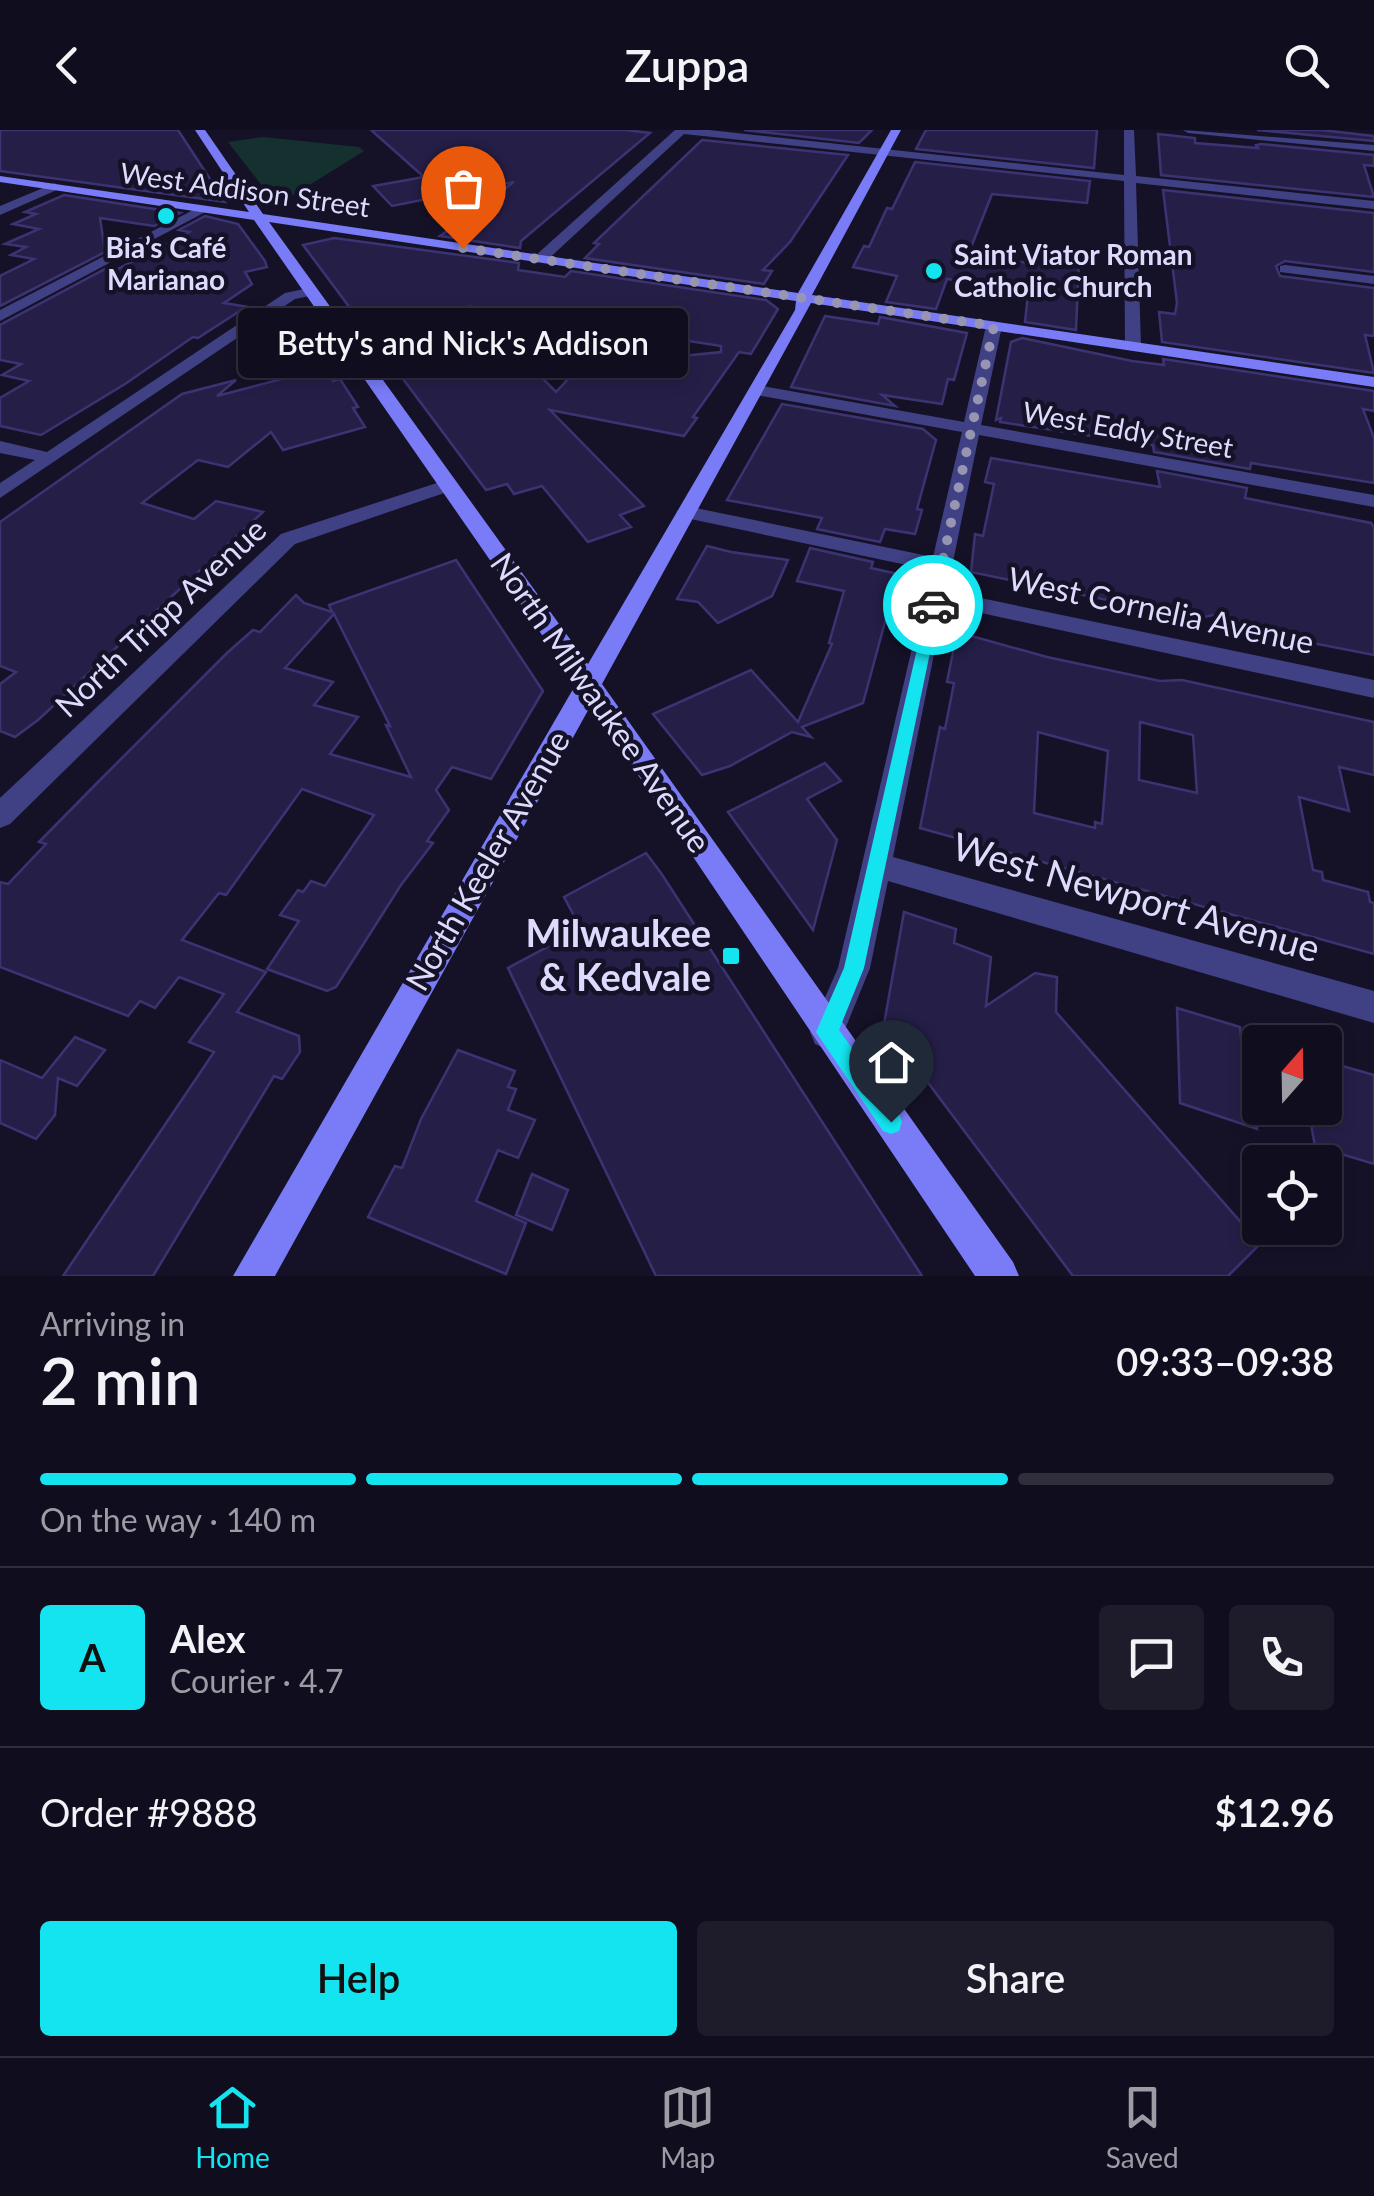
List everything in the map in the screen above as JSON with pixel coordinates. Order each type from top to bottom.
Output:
[{"type":"street","name":"North Milwaukee Avenue","points":[[200,130],[309,292],[589,684],[999,1276]]},
{"type":"street","points":[[540,259],[681,130],[1374,204]]},
{"type":"street","name":"North Keeler Avenue","points":[[253,1276],[756,390],[805,298],[806,287],[896,130]]},
{"type":"street","points":[[1129,130],[1134,346]]},
{"type":"street","points":[[1188,130],[1374,148]]},
{"type":"street","name":"West Addison Street","points":[[0,179],[1374,382]]},
{"type":"street","points":[[0,211],[55,187]]},
{"type":"street","points":[[0,316],[205,210]]},
{"type":"street","points":[[1285,269],[1374,280]]},
{"type":"street","points":[[0,492],[290,296],[309,292]]},
{"type":"street","points":[[827,1032],[854,968],[994,326]]},
{"type":"street","name":"West Eddy Street","points":[[756,390],[1374,501]]},
{"type":"street","points":[[0,446],[50,458]]},
{"type":"street","name":"North Tripp Avenue","points":[[0,816],[288,539],[446,486]]},
{"type":"street","points":[[686,512],[942,566]]},
{"type":"street","name":"West Cornelia Avenue","points":[[935,596],[1374,690]]},
{"type":"street","name":"West Newport Avenue","points":[[876,866],[1374,1008]]},
{"type":"green space","points":[[263,137],[359,147],[364,151],[287,199],[274,201],[228,142]]},
{"type":"green space","points":[[507,319],[628,339],[581,398]]},
{"type":"building","points":[[0,130],[178,130],[225,202],[0,171]]},
{"type":"building","points":[[371,130],[650,133],[521,241],[520,248],[440,236],[514,182],[392,206],[373,186],[424,177]]},
{"type":"building","points":[[744,130],[872,130],[859,143]]},
{"type":"building","points":[[926,130],[1097,130],[1094,168],[916,149]]},
{"type":"building","points":[[1257,130],[1321,130],[1374,136],[1374,141]]},
{"type":"building","points":[[1158,134],[1195,138],[1195,143],[1258,148],[1256,145],[1261,144],[1374,155],[1374,166],[1364,165],[1374,197],[1161,175]]},
{"type":"building","points":[[702,140],[848,155],[790,242],[763,270],[772,271],[764,284],[585,258],[599,244],[594,243]]},
{"type":"building","points":[[915,162],[1090,181],[1087,203],[992,194],[968,255],[1037,264],[1039,255],[1079,261],[1076,330],[1025,322],[1028,294],[947,279],[936,309],[886,302],[897,276],[853,267],[864,246],[869,247],[887,208],[892,209]]},
{"type":"building","points":[[1163,190],[1374,213],[1374,272],[1285,261],[1276,266],[1280,276],[1374,288],[1374,336],[1365,335],[1374,373],[1162,342],[1159,312],[1175,314],[1177,303]]},
{"type":"building","points":[[64,195],[180,213],[154,226],[100,218],[105,252],[0,306],[0,276],[34,259],[11,255],[26,247],[5,244],[39,229],[13,224],[36,214],[25,212]]},
{"type":"building","points":[[205,216],[238,224],[265,261],[267,267],[245,272],[252,284],[224,303],[255,308],[249,312],[246,307],[198,338],[193,337],[41,435],[0,426],[0,398],[29,381],[2,375],[21,364],[0,360],[0,325],[107,268],[108,274],[189,232],[179,230]]},
{"type":"building","points":[[334,238],[519,263],[518,270],[565,277],[571,271],[766,300],[778,309],[751,354],[739,352],[684,436],[550,410],[644,506],[620,515],[631,527],[588,542],[542,486],[514,494],[507,484],[486,490],[303,245]],"holes":[[[472,307],[721,346],[721,352],[624,362],[609,379],[583,363],[556,392]]]},
{"type":"building","points":[[295,312],[308,332],[279,353],[249,347],[265,336],[259,328],[281,313]]},
{"type":"building","points":[[825,316],[878,324],[880,317],[967,333],[954,380],[948,379],[942,404],[882,395],[895,406],[791,387]]},
{"type":"building","points":[[1022,338],[1132,361],[1164,365],[1163,359],[1374,391],[1374,411],[1363,409],[1374,438],[1374,483],[1251,463],[1250,469],[1154,452],[1153,445],[1000,422],[1001,418],[996,420],[1011,342]]},
{"type":"building","points":[[324,368],[333,381],[340,379],[358,407],[353,408],[365,427],[283,450],[271,432],[228,467],[198,460],[142,503],[194,519],[216,501],[263,512],[38,720],[15,737],[0,731],[0,684],[16,672],[0,666],[0,522],[182,394],[236,380],[217,396]]},
{"type":"building","points":[[782,404],[923,429],[936,440],[917,509],[922,510],[915,534],[885,529],[880,542],[817,529],[822,518],[727,500]]},
{"type":"building","points":[[991,458],[1160,487],[1157,471],[1247,488],[1245,498],[1371,523],[1374,655],[1220,625],[1219,614],[1199,618],[1181,608],[1175,614],[971,572],[975,534],[983,536],[994,484],[985,482]]},
{"type":"building","points":[[707,546],[788,560],[772,596],[718,623],[698,602],[677,599]]},
{"type":"building","points":[[810,548],[873,562],[871,568],[898,574],[863,703],[802,727],[811,737],[792,732],[730,766],[702,775],[653,714],[751,670],[798,722],[832,644],[829,643],[844,591],[797,581]]},
{"type":"building","points":[[456,560],[543,691],[491,779],[452,767],[436,790],[449,810],[427,841],[433,843],[401,885],[336,987],[327,991],[267,969],[299,921],[280,915],[298,890],[303,892],[311,881],[325,886],[374,815],[302,789],[226,895],[219,893],[182,940],[266,972],[237,1012],[299,1036],[300,1052],[282,1079],[274,1076],[153,1276],[63,1276],[214,1052],[189,1042],[224,994],[179,977],[155,1008],[140,1001],[128,1016],[0,967],[0,882],[8,884],[46,844],[39,842],[253,630],[260,632],[296,595],[304,603],[332,612],[329,605]],"holes":[[[334,614],[390,726],[386,725],[411,777],[330,754],[358,717],[314,705],[333,682],[285,668]]]},
{"type":"building","points":[[957,632],[1047,657],[1160,681],[1182,680],[1374,722],[1374,775],[1339,767],[1349,811],[1299,797],[1313,870],[1322,872],[1323,880],[1368,892],[1370,902],[1374,903],[1374,954],[920,828],[940,727],[945,729],[954,683],[947,682]],"holes":[[[1140,722],[1193,735],[1197,793],[1139,780]],[[1038,732],[1108,751],[1102,824],[1095,822],[1095,828],[1034,813]]]},
{"type":"building","points":[[825,763],[841,781],[807,799],[837,840],[813,930],[728,812]]},
{"type":"building","points":[[646,853],[922,1276],[656,1276],[508,968],[581,929],[564,897]]},
{"type":"building","points":[[904,912],[956,929],[954,943],[991,957],[986,1006],[1035,973],[1057,977],[1056,1012],[1242,1224],[1242,1245],[1259,1245],[1228,1276],[1073,1276],[884,1024]]},
{"type":"building","points":[[1177,1008],[1240,1027],[1242,1124],[1180,1103]]},
{"type":"building","points":[[75,1037],[105,1050],[77,1086],[58,1078],[55,1115],[36,1139],[0,1123],[0,1060],[42,1078]]},
{"type":"building","points":[[458,1050],[515,1071],[508,1087],[516,1089],[508,1110],[535,1120],[518,1158],[498,1150],[476,1201],[526,1223],[506,1274],[368,1217],[395,1166],[402,1168],[421,1119]]},
{"type":"building","points":[[1342,1066],[1374,1075],[1374,1164],[1342,1154],[1342,1145],[1315,1145],[1311,1125],[1342,1125]]},
{"type":"building","points":[[532,1174],[568,1190],[552,1230],[516,1215]]},
{"type":"way so far","points":[[463,248],[994,326],[933,605]]},
{"type":"place","name":"Bia’s Café Marianao","points":[[166,216]]},
{"type":"place","name":"Betty's and Nick's Addison","points":[[463,248]]},
{"type":"place","name":"Saint Viator Roman Catholic Church","points":[[934,271]]},
{"type":"place","name":"Milwaukee & Kedvale","points":[[731,956]]},
{"type":"route","points":[[891,1122],[827,1032],[854,968],[933,605]]}]
